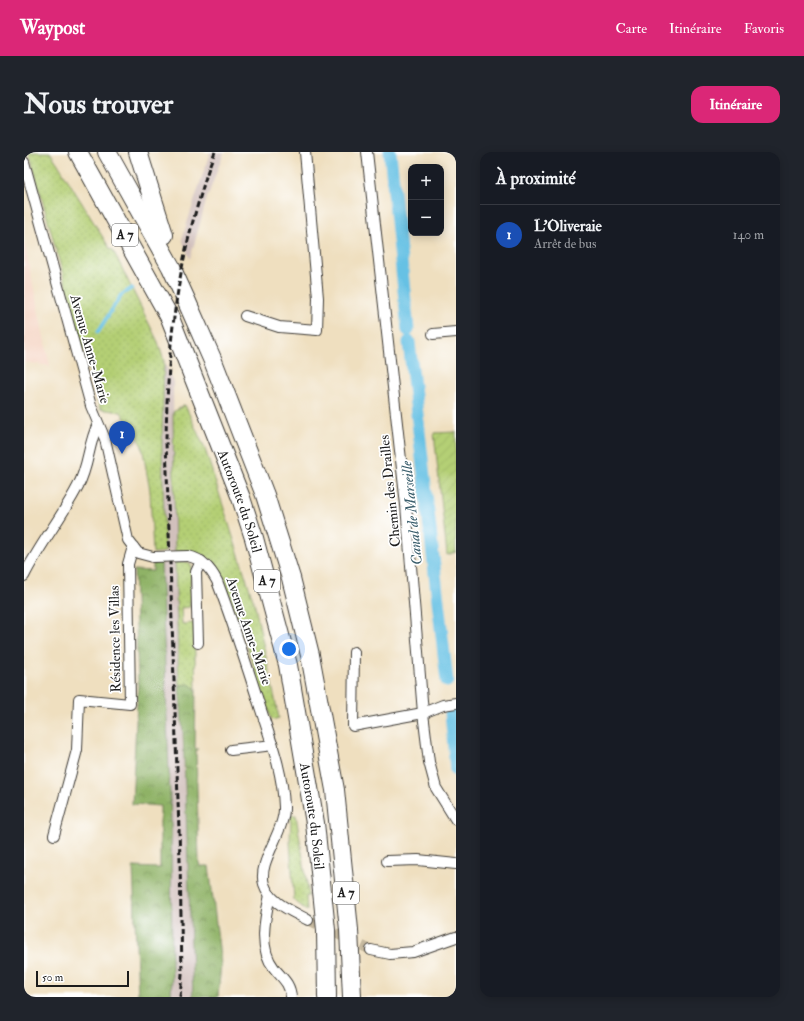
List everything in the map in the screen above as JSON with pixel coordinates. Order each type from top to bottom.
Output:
[{"type":"highway","points":[[64,152],[148,278]]},
{"type":"highway","name":"Autoroute du Soleil","points":[[78,152],[170,318],[241,498],[270,590],[288,665],[319,856],[326,930],[327,997]]},
{"type":"highway","name":"Autoroute du Soleil","points":[[107,152],[172,266],[213,361],[265,495],[291,578],[310,655],[336,790],[350,930],[352,997]]},
{"type":"highway","points":[[138,152],[187,302]]},
{"type":"street","points":[[245,316],[279,327],[317,330],[318,298],[305,152]]},
{"type":"street","name":"Chemin des Drailles","points":[[367,152],[406,504],[423,713],[432,776],[442,800],[456,820]]},
{"type":"street","name":"Avenue Anne-Marie","points":[[24,162],[91,406],[105,439],[123,525],[128,540],[138,553],[153,557],[188,556],[201,561],[213,573],[273,745],[282,789],[284,808],[282,824],[262,875],[264,885],[270,895]]},
{"type":"street","points":[[433,334],[456,332]]},
{"type":"street","points":[[24,576],[36,553],[78,486],[86,469],[92,441],[98,424]]},
{"type":"street","name":"Résidence les Villas","points":[[54,835],[77,750],[80,699],[130,704],[128,564],[133,548]]},
{"type":"street","points":[[198,643],[196,572],[201,561]]},
{"type":"street","points":[[354,652],[353,726],[423,713],[443,705],[456,703]]},
{"type":"street","points":[[232,750],[273,745]]},
{"type":"street","points":[[387,861],[418,860],[456,864]]},
{"type":"street","points":[[291,997],[286,980],[274,968],[266,954],[264,921],[270,895],[279,903],[308,920]]},
{"type":"street","points":[[371,950],[390,954],[413,952],[456,937]]},
{"type":"shaded area","points":[[210,152],[224,152],[207,198],[190,259],[182,239]]},
{"type":"shaded area","points":[[24,241],[50,366],[24,362]]},
{"type":"shaded area","points":[[164,361],[173,382],[175,552],[165,552],[162,445]]},
{"type":"shaded area","points":[[161,562],[175,562],[193,997],[171,997],[171,926]]},
{"type":"green space","points":[[29,152],[50,152],[110,249],[113,250],[158,342],[164,361],[162,445],[165,552],[153,553],[150,491],[142,446],[121,412],[100,409]]},
{"type":"green space","points":[[185,405],[205,449],[255,606],[279,718],[272,720],[225,581],[216,565],[206,556],[200,554],[175,552],[173,412]]},
{"type":"green space","points":[[456,432],[456,552],[447,555],[434,433]]},
{"type":"green space","points":[[161,562],[171,822],[171,997],[138,997],[133,867],[160,868],[160,806],[132,804],[138,682],[134,570],[153,571],[153,563]]},
{"type":"green space","points":[[175,562],[188,562],[191,564],[190,607],[181,608],[182,624],[194,623],[196,689],[189,685],[179,685]]},
{"type":"green space","points":[[189,684],[196,689],[195,749],[198,749],[196,751],[199,863],[200,866],[209,866],[221,964],[218,997],[193,997],[183,733],[179,685]]},
{"type":"green space","points":[[291,815],[296,815],[309,896],[306,896],[307,911],[294,900],[290,842]]},
{"type":"waterway","name":"Canal de Marseille","points":[[390,152],[408,330]]},
{"type":"waterway","points":[[98,332],[121,295],[132,288]]},
{"type":"waterway","name":"Canal de Marseille","points":[[409,342],[447,681]]},
{"type":"waterway","name":"Canal de Marseille","points":[[451,713],[456,770]]},
{"type":"tunnel","points":[[308,920],[371,950]]},
{"type":"railway","points":[[180,997],[182,974],[180,860],[166,442],[168,382],[177,294],[189,236],[207,172],[215,152]]},
{"type":"place","name":"L'Oliveraie","points":[[122,454]]}]
